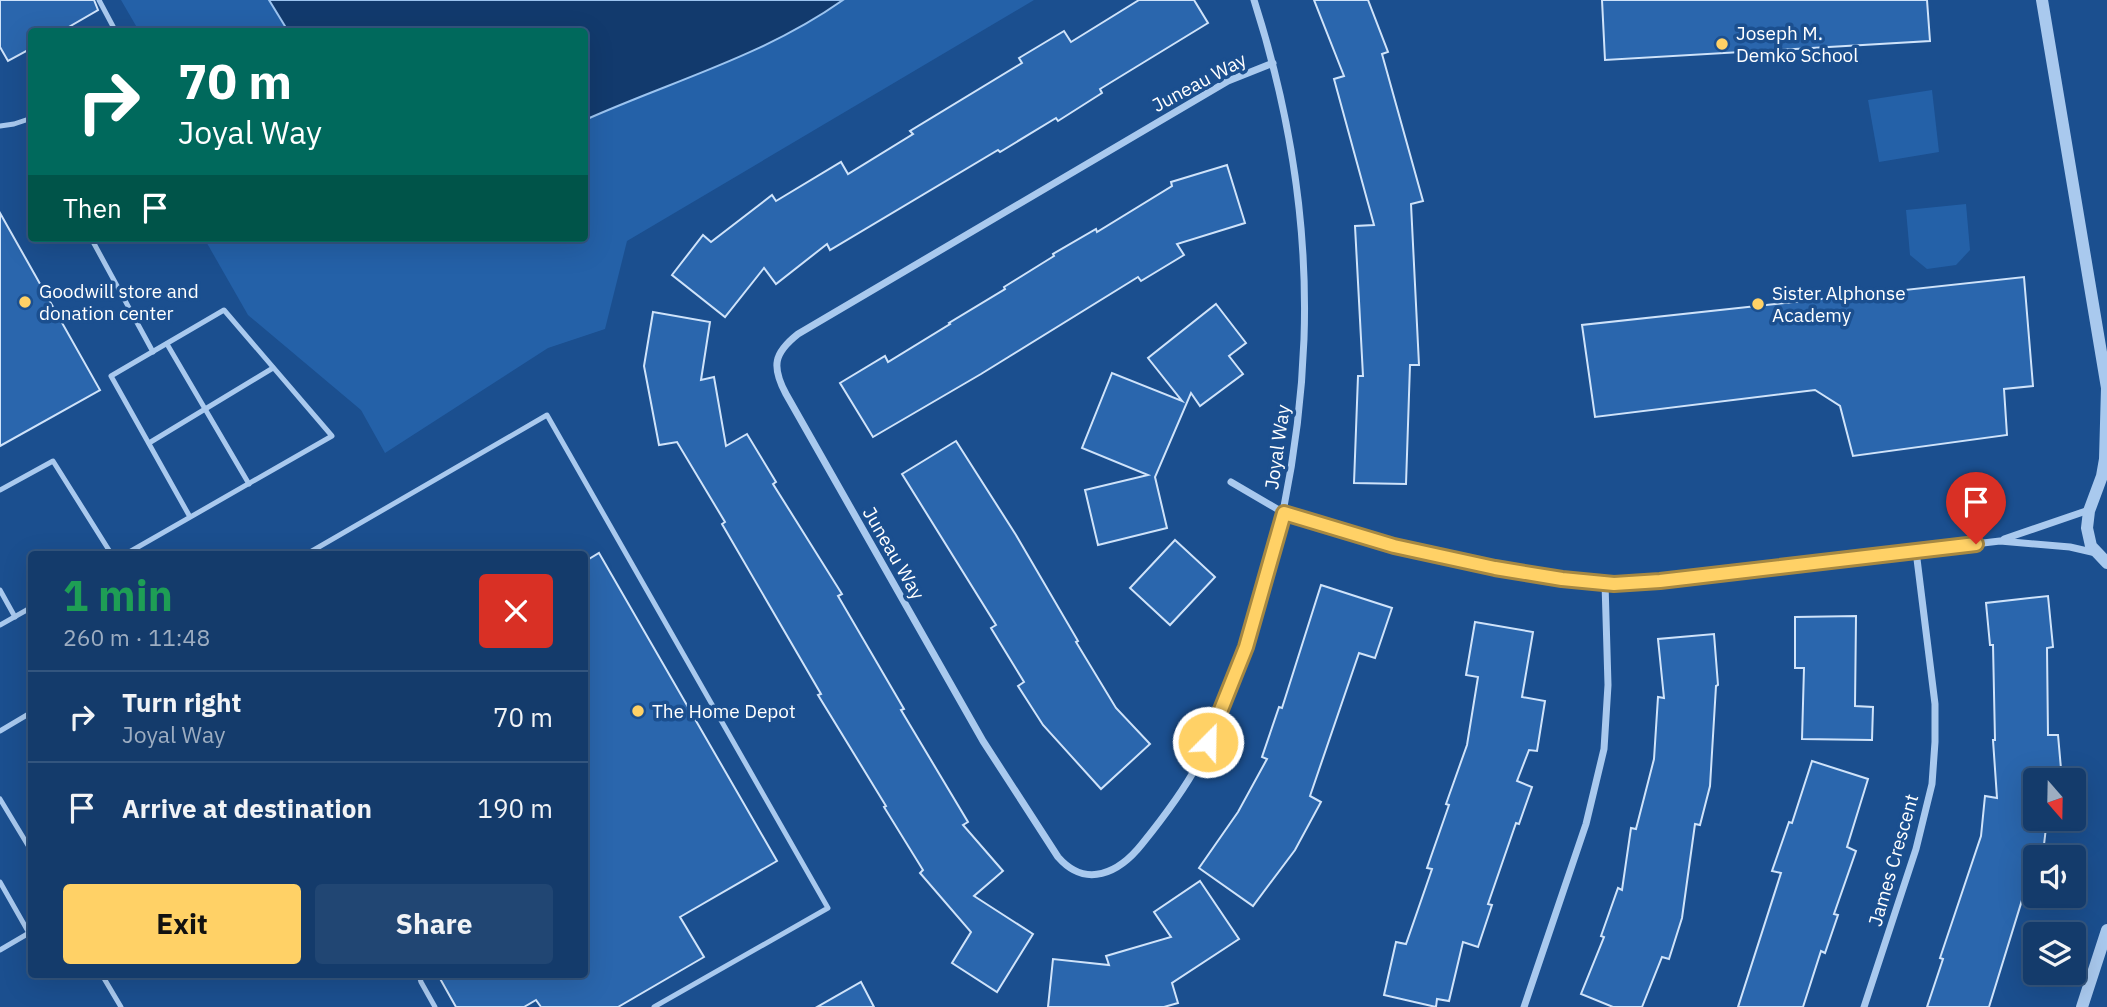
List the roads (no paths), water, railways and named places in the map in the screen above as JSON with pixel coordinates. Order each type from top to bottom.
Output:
[{"type":"street","name":"Joyal Way","points":[[1254,0],[1273,63],[1288,132],[1302,233],[1304,337],[1300,402],[1284,513],[1450,560],[1562,579],[1605,583],[1660,581],[2000,541],[2070,547],[2104,560]]},
{"type":"street","points":[[2042,0],[2107,389],[2105,459],[2102,476],[2089,510],[2087,528],[2091,546],[2104,560]]},
{"type":"street","name":"Juneau Way","points":[[1273,63],[1228,81],[798,334],[785,345],[776,362],[786,394],[983,741],[1058,857],[1079,873],[1105,873],[1134,854],[1163,818],[1200,761],[1246,647],[1284,513]]},
{"type":"street","points":[[1231,482],[1284,513]]},
{"type":"street","points":[[2095,496],[2107,486]]},
{"type":"street","name":"Joyal Way","points":[[2000,541],[2089,510]]},
{"type":"street","name":"James Crescent","points":[[1864,1007],[1916,849],[1932,784],[1935,704],[1916,551]]},
{"type":"street","points":[[1524,1007],[1586,824],[1604,750],[1608,685],[1605,583]]},
{"type":"street","points":[[2082,1007],[2107,930]]},
{"type":"lane","points":[[99,0],[114,28]]},
{"type":"lane","points":[[0,126],[28,119]]},
{"type":"lane","points":[[93,242],[153,352]]},
{"type":"lane","points":[[131,551],[332,436],[224,310],[111,376],[190,517]]},
{"type":"lane","points":[[167,344],[249,484]]},
{"type":"lane","points":[[149,443],[274,368]]},
{"type":"lane","points":[[312,551],[547,415],[828,908],[654,1007]]},
{"type":"lane","points":[[0,490],[53,461],[109,551]]},
{"type":"lane","points":[[0,590],[15,617]]},
{"type":"lane","points":[[0,625],[28,609]]},
{"type":"lane","points":[[0,731],[28,714]]},
{"type":"lane","points":[[0,799],[28,845]]},
{"type":"lane","points":[[0,816],[9,813]]},
{"type":"lane","points":[[0,883],[28,929]]},
{"type":"lane","points":[[0,950],[28,933]]},
{"type":"lane","points":[[104,978],[121,1007]]},
{"type":"lane","points":[[420,978],[435,1007]]},
{"type":"place","name":"Joseph M. Demko School","points":[[1722,44]]},
{"type":"place","name":"Goodwill store and donation center","points":[[25,302]]},
{"type":"place","name":"Sister Alphonse Academy","points":[[1758,304]]},
{"type":"place","name":"The Home Depot","points":[[638,711]]}]
